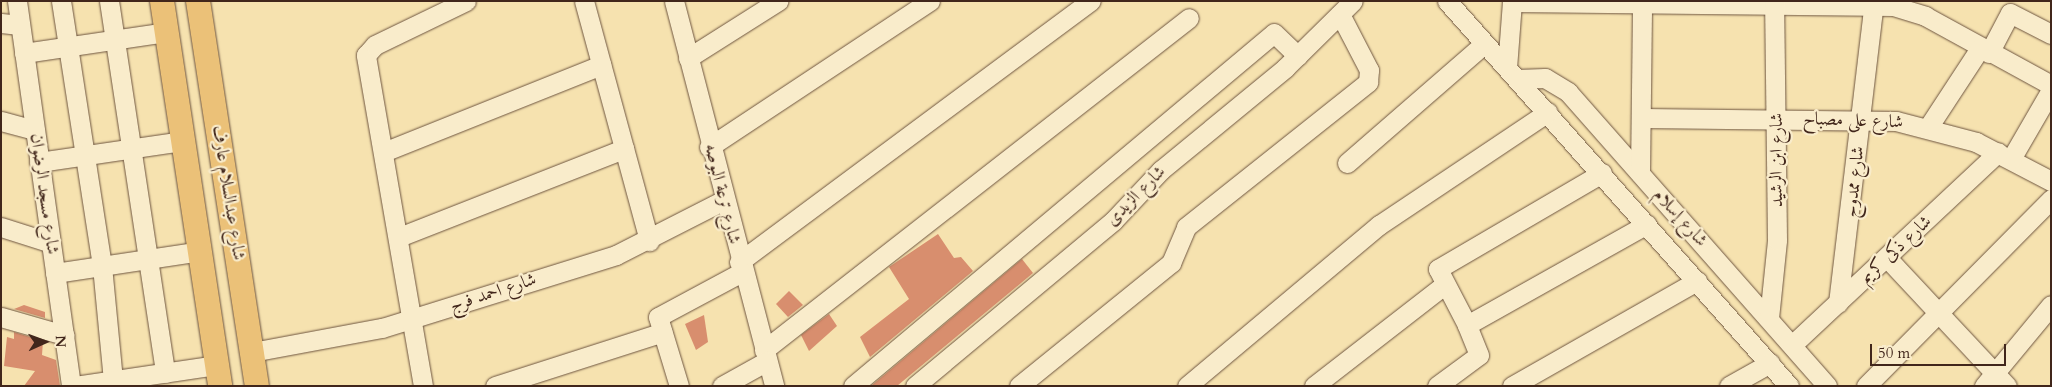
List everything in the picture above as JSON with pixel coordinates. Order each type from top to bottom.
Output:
[{"type":"main road","name":"شارع عبدالسلام عارف","points":[[162,1],[219,376]]},
{"type":"main road","name":"شارع عبدالسلام عارف","points":[[198,1],[257,386]]},
{"type":"street","name":"شارع مسجد الرضوان","points":[[16,1],[73,386]]},
{"type":"street","points":[[61,1],[102,266],[113,381]]},
{"type":"street","points":[[109,1],[165,373]]},
{"type":"street","points":[[424,386],[411,320],[386,151],[366,64],[368,51],[466,1]]},
{"type":"street","points":[[584,1],[648,241]]},
{"type":"street","name":"شارع ترعة البوصه","points":[[674,1],[722,201],[774,386]]},
{"type":"street","points":[[688,58],[778,1]]},
{"type":"street","points":[[709,147],[930,1]]},
{"type":"street","points":[[679,386],[658,317],[741,268],[1091,1]]},
{"type":"street","name":"شارع إسلام","points":[[1447,1],[1484,44],[1548,112],[1789,386]]},
{"type":"street","points":[[1512,73],[1512,2],[1642,4],[1874,3],[1925,16],[2051,85]]},
{"type":"street","name":"شارع ممدوح","points":[[1838,303],[1862,120],[1874,3]]},
{"type":"street","points":[[1640,173],[1643,118],[1642,4]]},
{"type":"street","name":"شارع ابن الرشيد","points":[[1769,318],[1777,240],[1777,119],[1774,4]]},
{"type":"street","points":[[1019,386],[1171,263],[1186,227],[1368,82],[1369,70],[1347,8]]},
{"type":"street","name":"شارع الزيدى","points":[[915,386],[1113,222],[1161,170],[1298,56],[1347,8]]},
{"type":"street","points":[[1929,126],[2010,13],[2051,34]]},
{"type":"street","points":[[722,386],[765,355],[1189,18]]},
{"type":"street","points":[[1,23],[20,25]]},
{"type":"street","points":[[24,53],[167,32]]},
{"type":"street","points":[[853,386],[1274,33],[1298,56]]},
{"type":"street","points":[[1347,164],[1484,44]]},
{"type":"street","points":[[386,151],[601,65]]},
{"type":"street","name":"شارع إسلام","points":[[1512,73],[1538,77],[1557,83],[1640,173],[1827,386]]},
{"type":"street","name":"شارع ذكى كريم","points":[[1792,344],[2005,156],[2051,90]]},
{"type":"street","points":[[1187,386],[1379,225],[1548,112]]},
{"type":"street","name":"شارع على مصباح","points":[[1643,118],[1862,120],[1929,126],[2005,156],[2051,181]]},
{"type":"street","points":[[1,121],[34,130]]},
{"type":"street","points":[[39,162],[184,141]]},
{"type":"street","points":[[399,237],[624,149]]},
{"type":"street","points":[[1437,386],[1480,355],[1467,325],[1436,273],[1441,265],[1602,173]]},
{"type":"street","points":[[1866,386],[1937,312],[2051,199]]},
{"type":"street","name":"شارع احمد فرج","points":[[252,352],[411,320],[648,241],[722,201]]},
{"type":"street","points":[[1467,325],[1647,224]]},
{"type":"street","points":[[1,227],[51,243]]},
{"type":"street","points":[[55,273],[200,251]]},
{"type":"street","points":[[1888,259],[1937,312],[1995,382],[2051,305]]},
{"type":"street","points":[[1512,386],[1697,281]]},
{"type":"street","points":[[1314,386],[1443,286]]},
{"type":"street","points":[[1,317],[64,334]]},
{"type":"street","points":[[495,386],[663,332]]},
{"type":"street","points":[[1729,386],[1770,363]]},
{"type":"street","points":[[73,386],[113,381],[143,381],[165,373],[219,376]]},
{"type":"building","points":[[938,234],[954,258],[961,257],[973,271],[870,357],[860,337],[909,299],[889,267]]},
{"type":"building","points":[[1022,259],[1033,273],[897,386],[871,386]]},
{"type":"building","points":[[789,291],[803,305],[788,317],[776,304]]},
{"type":"building","points":[[24,305],[45,312],[45,318],[14,309]]},
{"type":"building","points":[[829,314],[837,326],[809,351],[801,335]]},
{"type":"building","points":[[704,315],[708,342],[696,350],[685,324]]},
{"type":"building","points":[[14,332],[43,341],[42,355],[56,360],[60,386],[24,386],[35,371],[4,366],[7,337],[14,339]]}]
